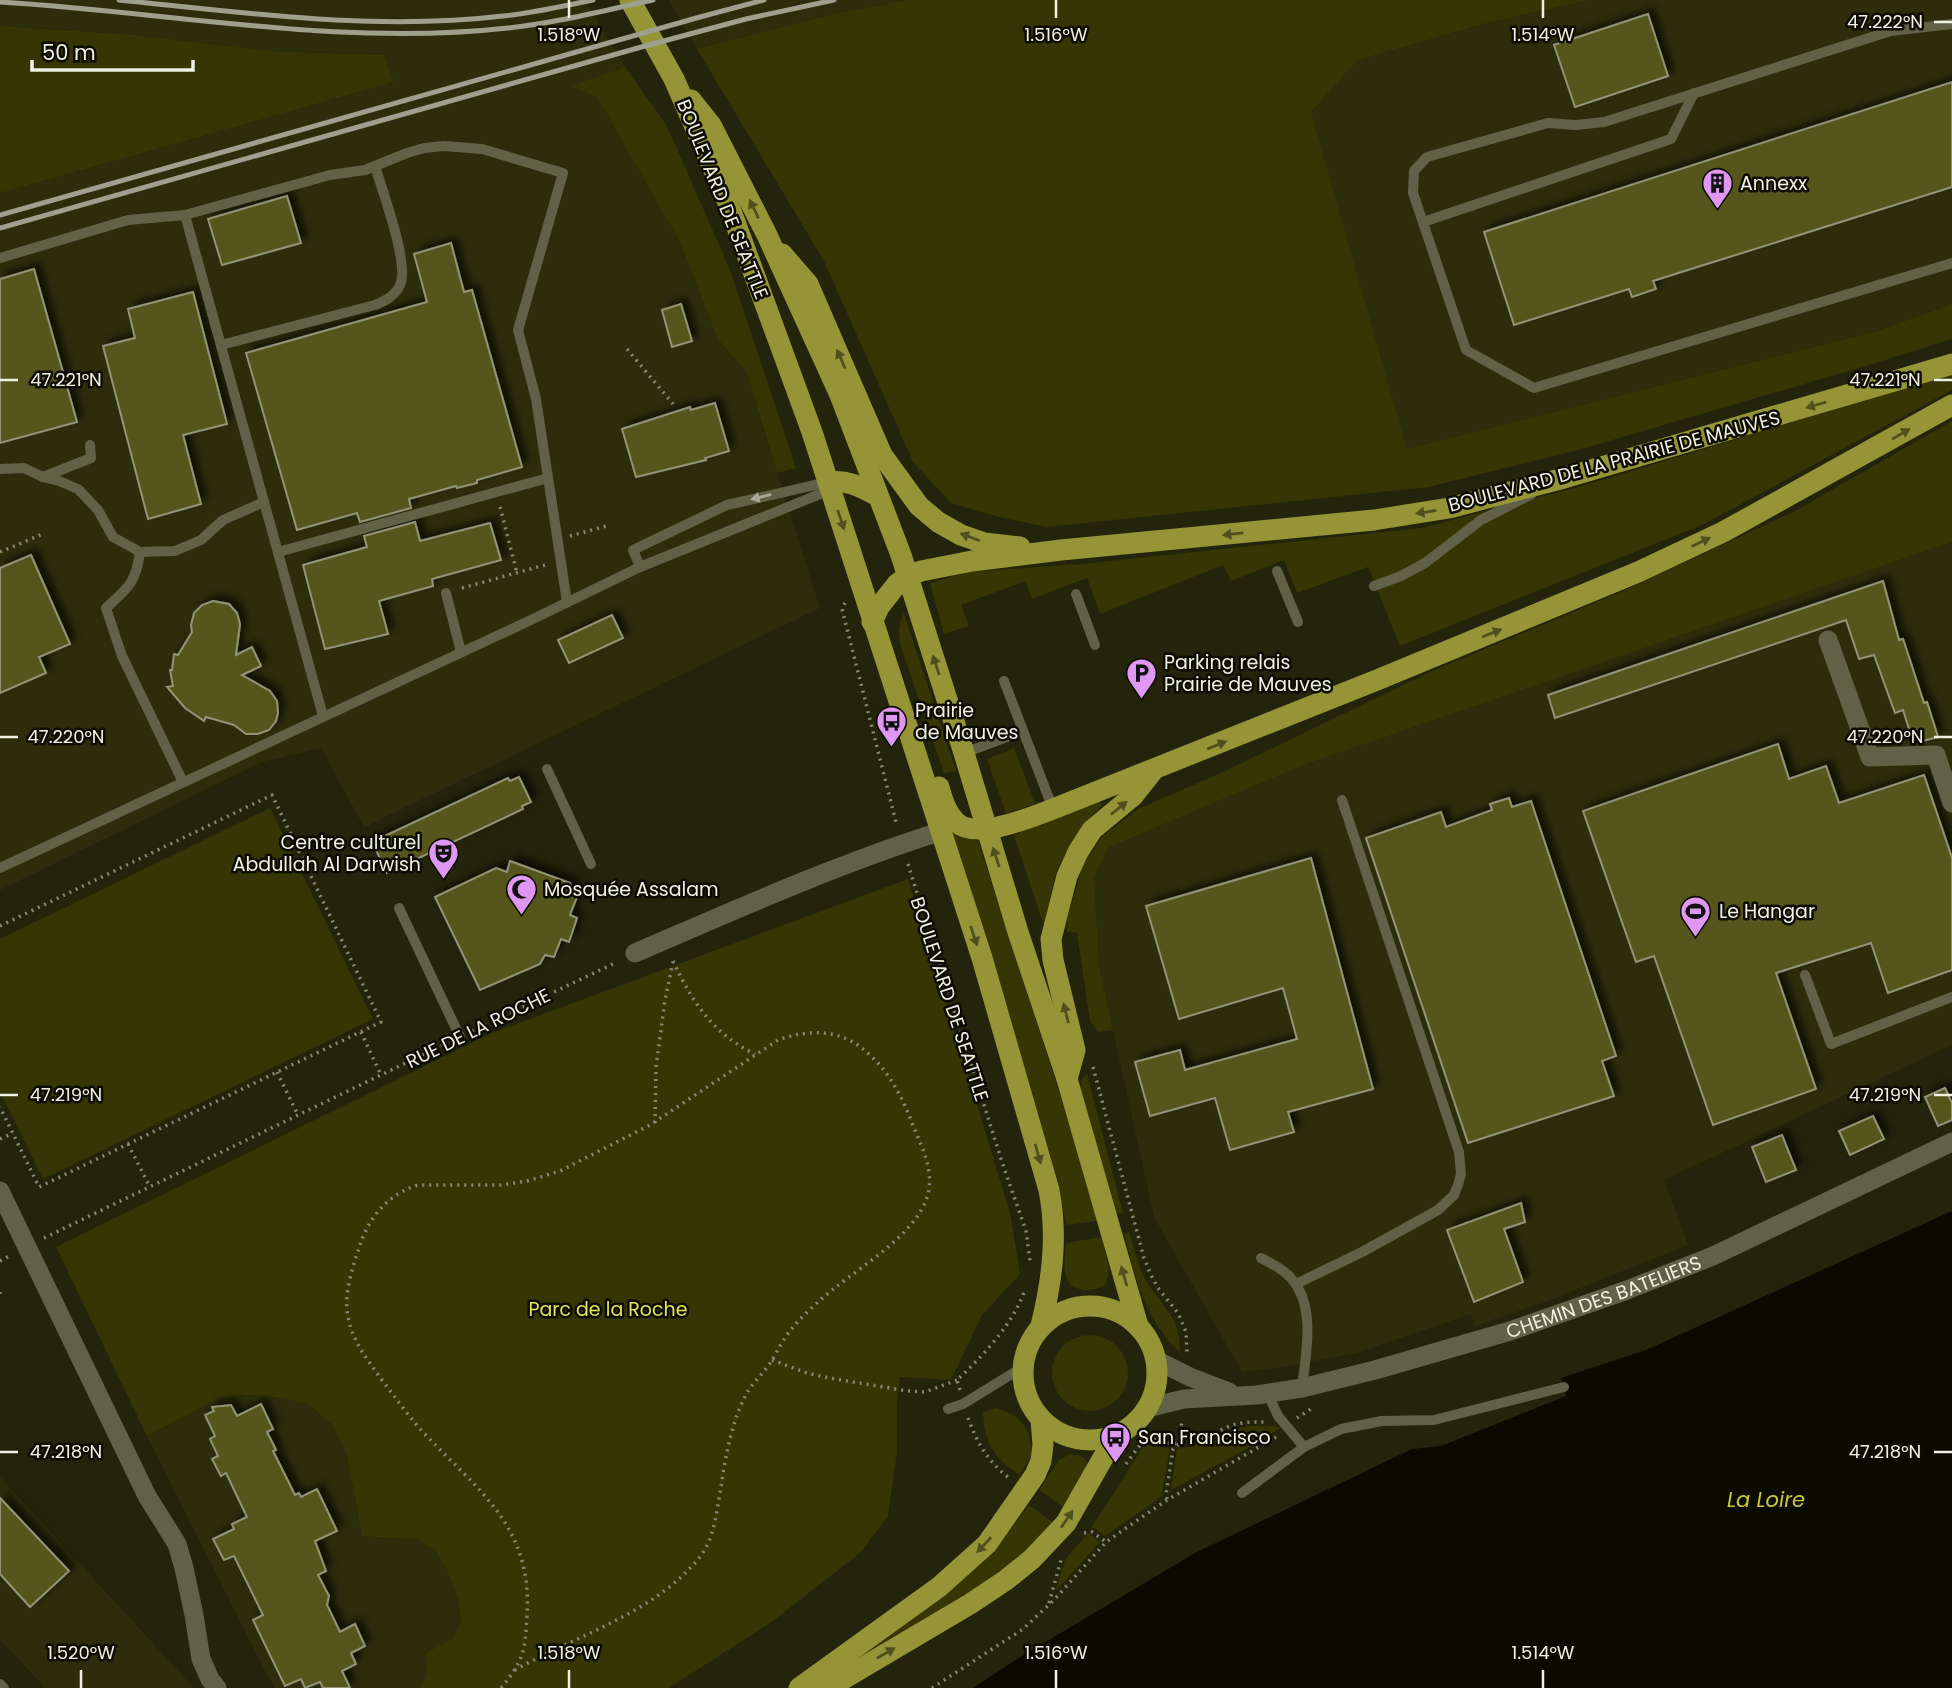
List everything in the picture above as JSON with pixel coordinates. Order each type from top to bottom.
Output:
[{"type":"main road","points":[[630,0],[674,79]]},
{"type":"main road","name":"BOULEVARD DE SEATTLE","points":[[674,79],[711,125],[766,235],[840,396],[908,576],[1018,932],[1067,1079],[1138,1326]]},
{"type":"main road","name":"BOULEVARD DE SEATTLE","points":[[674,79],[736,221],[812,432],[939,832],[982,958],[1053,1210],[1053,1262],[1041,1326]]},
{"type":"main road","name":"BOULEVARD DE LA PRAIRIE DE MAUVES","points":[[766,235],[808,284],[883,455],[919,506],[938,522],[984,543],[1061,550]]},
{"type":"main road","name":"BOULEVARD DE LA PRAIRIE DE MAUVES","points":[[872,622],[878,607],[890,591],[908,576],[921,571],[972,561],[1061,550],[1374,520],[1449,508],[1564,478],[1952,364]]},
{"type":"main road","points":[[987,829],[1053,809],[1153,770],[1638,572],[1745,520],[1952,405]]},
{"type":"main road","points":[[829,486],[836,481],[855,484],[878,496]]},
{"type":"main road","name":"BOULEVARD DE SEATTLE","points":[[885,656],[907,691],[945,806],[957,823],[972,829],[987,829]]},
{"type":"main road","points":[[1067,1079],[1075,1050],[1053,960],[1051,939],[1067,876],[1092,831],[1133,796],[1153,770]]},
{"type":"main road","points":[[828,1688],[970,1604],[1031,1559],[1066,1522],[1123,1431],[1147,1408],[1156,1385],[1156,1360],[1152,1347],[1138,1326],[1107,1308],[1083,1306],[1061,1313],[1041,1326],[1026,1352],[1023,1381],[1032,1408],[1059,1433],[1070,1437],[1093,1440],[1123,1431]]},
{"type":"main road","points":[[799,1688],[939,1587],[987,1544],[1035,1475],[1044,1445],[1041,1419]]},
{"type":"street","points":[[1828,640],[1870,757],[1936,755],[1952,803]]},
{"type":"street","points":[[635,953],[772,894],[939,832]]},
{"type":"street","name":"CHEMIN DES BATELIERS","points":[[1147,1408],[1184,1398],[1268,1394],[1302,1388],[1497,1335],[1627,1290],[1713,1256],[1952,1142]]},
{"type":"street","points":[[0,1191],[147,1496],[177,1544],[194,1615],[201,1659],[217,1688]]},
{"type":"street","name":"CHEMIN DES BATELIERS","points":[[1156,1360],[1209,1386],[1237,1395]]},
{"type":"lane","points":[[1952,24],[1891,31],[1604,122],[1576,125],[1548,123],[1427,157],[1414,171],[1413,193],[1466,350],[1534,388],[1952,263]]},
{"type":"lane","points":[[1423,222],[1671,139],[1694,93]]},
{"type":"lane","points":[[0,258],[128,220],[185,215],[330,175],[365,170],[424,148],[444,146],[482,149],[564,173],[518,330],[536,399],[567,602]]},
{"type":"lane","points":[[221,345],[375,305],[386,301],[396,292],[403,272],[401,255],[375,166]]},
{"type":"lane","points":[[185,215],[323,716]]},
{"type":"lane","points":[[43,477],[91,458],[90,445]]},
{"type":"lane","points":[[0,469],[24,468],[78,489],[99,510],[113,537],[140,552],[175,551],[201,540],[223,520],[264,502]]},
{"type":"lane","points":[[278,552],[548,478]]},
{"type":"lane","points":[[1374,586],[1425,563],[1481,520],[1564,478]]},
{"type":"lane","points":[[640,567],[633,550],[727,505],[829,486]]},
{"type":"lane","points":[[0,868],[640,567],[829,486]]},
{"type":"lane","points":[[140,552],[137,573],[133,580],[106,608],[122,656],[183,782]]},
{"type":"lane","points":[[1278,571],[1298,622]]},
{"type":"lane","points":[[446,593],[461,652]]},
{"type":"lane","points":[[1076,594],[1095,645]]},
{"type":"lane","points":[[1004,681],[1053,809]]},
{"type":"lane","points":[[964,753],[1023,731]]},
{"type":"lane","points":[[547,769],[591,864]]},
{"type":"lane","points":[[1296,1284],[1438,1210],[1454,1195],[1461,1174],[1460,1152],[1342,800]]},
{"type":"lane","points":[[399,908],[460,1037]]},
{"type":"lane","points":[[1805,975],[1831,1044],[1952,997]]},
{"type":"lane","points":[[1261,1258],[1288,1275],[1296,1284],[1306,1310],[1302,1388]]},
{"type":"lane","points":[[948,1409],[963,1404],[1023,1367]]},
{"type":"lane","points":[[1242,1493],[1304,1447],[1341,1429],[1382,1421],[1434,1420],[1564,1387]]},
{"type":"lane","points":[[1268,1394],[1285,1425],[1304,1447]]},
{"type":"lane","points":[[0,1684],[4,1688]]},
{"type":"path","points":[[628,349],[673,404]]},
{"type":"path","points":[[496,492],[517,573]]},
{"type":"path","points":[[558,539],[610,525]]},
{"type":"path","points":[[0,552],[45,533]]},
{"type":"path","points":[[446,593],[561,561]]},
{"type":"path","name":"BOULEVARD DE SEATTLE","points":[[859,576],[842,609],[901,844],[1026,1231],[1030,1262]]},
{"type":"path","points":[[0,926],[272,795],[381,1023],[38,1186],[0,1107]]},
{"type":"path","points":[[664,941],[685,988],[718,1031],[737,1046],[755,1054]]},
{"type":"path","name":"RUE DE LA ROCHE","points":[[27,1247],[635,953]]},
{"type":"path","points":[[654,1123],[656,1067],[673,962]]},
{"type":"path","points":[[361,1032],[381,1075]]},
{"type":"path","points":[[501,1688],[522,1658],[528,1604],[521,1555],[499,1511],[405,1412],[361,1351],[351,1331],[347,1307],[355,1257],[362,1239],[380,1209],[392,1196],[404,1189],[438,1184],[502,1185],[560,1171],[654,1123],[778,1040],[817,1032],[832,1034],[862,1046],[887,1072],[928,1163],[929,1191],[921,1209],[899,1237],[835,1288],[792,1327],[748,1392],[723,1473],[709,1543],[701,1556],[670,1586],[626,1614],[515,1670]]},
{"type":"path","points":[[1093,1065],[1144,1258],[1151,1275],[1178,1313],[1186,1332],[1186,1376]]},
{"type":"path","points":[[277,1073],[298,1115]]},
{"type":"path","points":[[0,1139],[13,1133]]},
{"type":"path","points":[[128,1144],[150,1187]]},
{"type":"path","points":[[772,1360],[829,1378],[925,1392],[957,1380],[978,1361],[1005,1325],[1024,1292],[1026,1282]]},
{"type":"path","points":[[957,1380],[963,1404]]},
{"type":"path","points":[[1167,1500],[1173,1449],[1179,1444],[1184,1398]]},
{"type":"path","points":[[932,1688],[1023,1629],[1049,1605],[1106,1542],[1167,1500],[1283,1433],[1285,1425],[1248,1422],[1234,1425],[1202,1440],[1179,1444],[1169,1444],[1123,1431]]},
{"type":"path","points":[[1082,1533],[1092,1532],[1106,1542]]},
{"type":"path","points":[[1049,1605],[1062,1558]]},
{"type":"shaded area","points":[[0,0],[585,0],[625,67],[572,86],[597,97],[681,244],[717,338],[747,373],[820,608],[364,827],[321,748],[262,762],[0,890],[0,193],[394,82],[384,55],[268,51],[135,35],[0,26]]},
{"type":"shaded area","points":[[669,0],[907,0],[833,14],[697,49]]},
{"type":"shaded area","points":[[1589,0],[1952,0],[1952,304],[1877,331],[1407,449],[1311,112],[1358,60],[1483,24]]},
{"type":"shaded area","points":[[1952,542],[1952,1045],[1664,1180],[1688,1245],[1545,1302],[1474,1326],[1471,1314],[1356,1353],[1242,1372],[1154,1217],[1099,966],[1094,878],[1108,848],[1301,766]]},
{"type":"shaded area","points":[[250,1395],[283,1398],[310,1405],[334,1427],[347,1455],[362,1536],[419,1540],[436,1551],[447,1570],[459,1602],[461,1623],[453,1638],[439,1646],[425,1681],[418,1688],[275,1688],[264,1669],[147,1436],[222,1397]]},
{"type":"shaded area","points":[[0,1477],[194,1688],[45,1688],[0,1639]]},
{"type":"green space","points":[[907,0],[1589,0],[1483,24],[1358,60],[1311,112],[1407,449],[1877,331],[1952,304],[1952,339],[1575,451],[1429,487],[1047,527],[951,503],[913,462],[824,261],[697,49],[833,14]]},
{"type":"green space","points":[[0,26],[135,35],[268,51],[384,55],[394,82],[0,193]]},
{"type":"green space","points":[[625,67],[667,126],[730,270],[796,468],[777,473],[747,373],[717,338],[681,244],[597,97],[571,86]]},
{"type":"green space","points":[[1952,374],[1952,390],[1702,525],[1400,646],[1368,567],[1297,593],[1284,560],[1231,581],[1223,565],[1100,614],[1087,578],[1032,599],[1025,581],[961,605],[969,626],[944,634],[930,583],[967,572],[1082,564],[1421,528],[1579,487]]},
{"type":"green space","points":[[1952,421],[1952,542],[1301,766],[1108,848],[1094,878],[1099,966],[1113,1030],[1098,1032],[1090,1021],[1077,933],[1066,931],[1068,916],[1083,865],[1102,837],[1138,809],[1221,773],[1432,671],[1621,592],[1797,510]]},
{"type":"green space","points":[[903,611],[956,771],[944,773],[900,644],[899,630]]},
{"type":"green space","points":[[1014,748],[1035,804],[1006,813],[987,759]]},
{"type":"green space","points":[[1098,799],[1102,805],[1084,824],[1057,869],[1044,926],[1014,835]]},
{"type":"green space","points":[[270,808],[373,1019],[43,1179],[0,1092],[0,939]]},
{"type":"green space","points":[[948,831],[978,841],[1075,1141],[1098,1221],[1066,1225],[1059,1184]]},
{"type":"green space","name":"Parc de la Roche","points":[[908,879],[1010,1213],[1020,1274],[982,1315],[951,1380],[900,1377],[897,1452],[888,1516],[861,1552],[773,1621],[669,1688],[418,1688],[427,1673],[425,1654],[453,1638],[461,1623],[459,1602],[447,1570],[436,1551],[419,1540],[362,1536],[347,1455],[334,1427],[310,1405],[283,1398],[250,1395],[222,1397],[147,1436],[56,1247],[492,1033]]},
{"type":"green space","points":[[1087,1074],[1123,1213],[1115,1213],[1080,1087]]},
{"type":"green space","points":[[1129,1232],[1145,1278],[1175,1322],[1180,1353],[1158,1326],[1143,1297],[1124,1233]]},
{"type":"green space","points":[[1101,1237],[1109,1268],[1107,1283],[1094,1289],[1076,1288],[1070,1284],[1065,1273],[1066,1243]]},
{"type":"green space","points":[[1083,1335],[1097,1335],[1111,1341],[1122,1352],[1128,1373],[1125,1388],[1117,1400],[1097,1411],[1083,1411],[1069,1405],[1058,1394],[1052,1380],[1052,1366],[1058,1352],[1069,1341]]},
{"type":"green space","points":[[995,1408],[1012,1414],[1027,1430],[1032,1455],[1019,1475],[1003,1462],[988,1441],[983,1412]]},
{"type":"green space","points":[[1248,1426],[1280,1428],[1171,1490],[1177,1449]]},
{"type":"green space","points":[[1145,1444],[1170,1449],[1161,1497],[1105,1536],[1092,1527]]},
{"type":"green space","points":[[1070,1454],[1082,1457],[1089,1467],[1064,1508],[1039,1490],[1059,1460]]},
{"type":"green space","points":[[1029,1505],[1054,1523],[1029,1552],[958,1602],[831,1673],[1000,1543]]},
{"type":"green space","points":[[1088,1533],[1100,1542],[1055,1592],[1065,1560]]},
{"type":"water","name":"La Loire","points":[[1952,1211],[1952,1688],[973,1688],[1195,1553],[1412,1449],[1441,1446],[1566,1396],[1561,1378],[1646,1350]]},
{"type":"building","points":[[1648,14],[1668,76],[1575,107],[1554,45]]},
{"type":"building","name":"Annexx","points":[[1952,82],[1952,187],[1653,281],[1656,289],[1632,297],[1629,289],[1514,325],[1484,232]]},
{"type":"building","points":[[287,196],[301,243],[222,265],[208,219]]},
{"type":"building","points":[[451,243],[464,292],[472,290],[522,467],[477,480],[477,483],[409,499],[411,508],[360,522],[357,513],[297,530],[246,353],[427,302],[414,254]]},
{"type":"building","points":[[34,269],[77,422],[0,443],[0,279]]},
{"type":"building","points":[[193,292],[227,424],[183,435],[201,504],[148,519],[103,346],[135,338],[128,309]]},
{"type":"building","points":[[681,304],[692,341],[672,347],[662,310]]},
{"type":"building","points":[[715,403],[729,451],[705,458],[706,460],[636,477],[622,429],[690,407],[691,410]]},
{"type":"building","points":[[415,522],[420,541],[490,523],[501,560],[432,579],[433,586],[379,601],[388,634],[325,649],[303,565],[367,547],[364,536]]},
{"type":"building","points":[[31,555],[70,644],[39,657],[46,673],[0,693],[0,568]]},
{"type":"building","points":[[1883,581],[1899,640],[1903,639],[1938,737],[1923,741],[1915,739],[1903,710],[1895,713],[1874,655],[1859,659],[1846,620],[1555,718],[1548,695]]},
{"type":"building","points":[[213,601],[229,604],[237,613],[240,624],[236,655],[252,647],[261,666],[242,675],[270,691],[277,701],[276,721],[269,730],[246,734],[234,725],[206,717],[204,721],[185,708],[167,687],[173,686],[170,670],[174,654],[178,655],[192,632],[194,613],[202,605]]},
{"type":"building","points":[[612,615],[623,638],[569,663],[558,640]]},
{"type":"building","name":"Le Hangar","points":[[1778,744],[1789,779],[1826,766],[1839,803],[1924,775],[1952,858],[1952,970],[1888,993],[1871,943],[1776,973],[1816,1089],[1713,1125],[1654,956],[1636,962],[1583,811]]},
{"type":"building","name":"Centre culturel Abdullah Al Darwish","points":[[519,777],[531,802],[522,806],[523,809],[387,873],[372,842],[508,778],[510,781]]},
{"type":"building","points":[[1509,798],[1512,807],[1531,801],[1616,1056],[1602,1061],[1614,1096],[1468,1143],[1366,838],[1441,812],[1446,827],[1492,810],[1490,804]]},
{"type":"building","points":[[1311,858],[1373,1089],[1288,1112],[1294,1132],[1230,1150],[1215,1098],[1150,1116],[1135,1062],[1180,1050],[1185,1070],[1297,1039],[1283,988],[1179,1019],[1146,906]]},
{"type":"building","name":"Mosquée Assalam","points":[[510,861],[570,883],[577,897],[570,915],[577,918],[569,942],[561,939],[554,957],[545,955],[540,964],[480,990],[435,897],[496,868],[507,872]]},
{"type":"building","points":[[1945,1088],[1952,1103],[1952,1120],[1938,1126],[1925,1097]]},
{"type":"building","points":[[1873,1116],[1884,1139],[1850,1155],[1839,1131]]},
{"type":"building","points":[[1782,1135],[1796,1170],[1766,1182],[1752,1147]]},
{"type":"building","points":[[1521,1203],[1525,1222],[1504,1229],[1523,1282],[1474,1302],[1447,1230]]},
{"type":"building","points":[[261,1404],[273,1429],[267,1432],[276,1450],[273,1451],[295,1495],[299,1493],[301,1497],[317,1489],[337,1531],[315,1541],[326,1571],[318,1575],[329,1596],[327,1605],[340,1632],[355,1624],[365,1646],[351,1653],[356,1664],[342,1671],[350,1688],[323,1688],[320,1682],[305,1688],[301,1679],[285,1686],[253,1620],[263,1615],[234,1556],[224,1560],[213,1539],[234,1529],[232,1524],[247,1517],[226,1473],[221,1476],[212,1459],[218,1456],[210,1439],[215,1436],[205,1415],[214,1411],[212,1407],[231,1405],[237,1416]]},
{"type":"building","points":[[0,1498],[69,1571],[30,1607],[0,1574]]},
{"type":"railway","points":[[119,0],[263,15],[407,22],[514,15],[593,0]]},
{"type":"railway","points":[[0,2],[317,31],[444,33],[526,26],[653,0]]},
{"type":"railway","points":[[0,215],[764,0]]},
{"type":"railway","points":[[0,228],[645,46],[746,19],[834,0]]},
{"type":"place","name":"Annexx","points":[[1717,210]]},
{"type":"place","name":"Parking relais Prairie de Mauves","points":[[1141,700]]},
{"type":"place","name":"Prairie de Mauves","points":[[892,748]]},
{"type":"place","name":"Centre culturel Abdullah Al Darwish","points":[[444,880]]},
{"type":"place","name":"Mosquée Assalam","points":[[521,916]]},
{"type":"place","name":"Le Hangar","points":[[1696,938]]},
{"type":"place","name":"San Francisco","points":[[1115,1464]]}]
